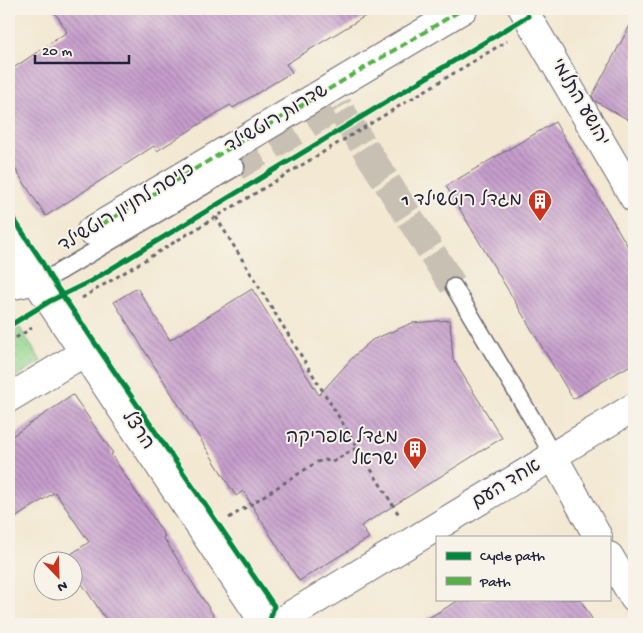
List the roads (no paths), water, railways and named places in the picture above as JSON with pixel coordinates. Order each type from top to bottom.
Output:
[{"type":"street","name":"שדרות רוטשילד","points":[[91,231],[463,9]]},
{"type":"street","name":"יהושע התלמי","points":[[528,17],[634,198]]},
{"type":"street","name":"הרצל","points":[[9,240],[265,624]]},
{"type":"street","points":[[9,286],[36,280]]},
{"type":"street","points":[[9,398],[85,352]]},
{"type":"street","name":"אחד העם","points":[[276,624],[416,541],[634,407]]},
{"type":"street","points":[[553,456],[597,536]]},
{"type":"street","points":[[610,558],[634,598]]},
{"type":"lane","name":"כניסה לחניון רוטשילד","points":[[36,280],[50,277],[60,272],[236,167]]},
{"type":"lane","points":[[454,286],[553,456]]},
{"type":"tunnel","points":[[236,167],[338,106],[454,287],[338,106]]},
{"type":"place","name":"מגדל רוטשילד 1","points":[[540,222]]},
{"type":"place","name":"מגדל אפריקה ישראל","points":[[415,470]]}]
